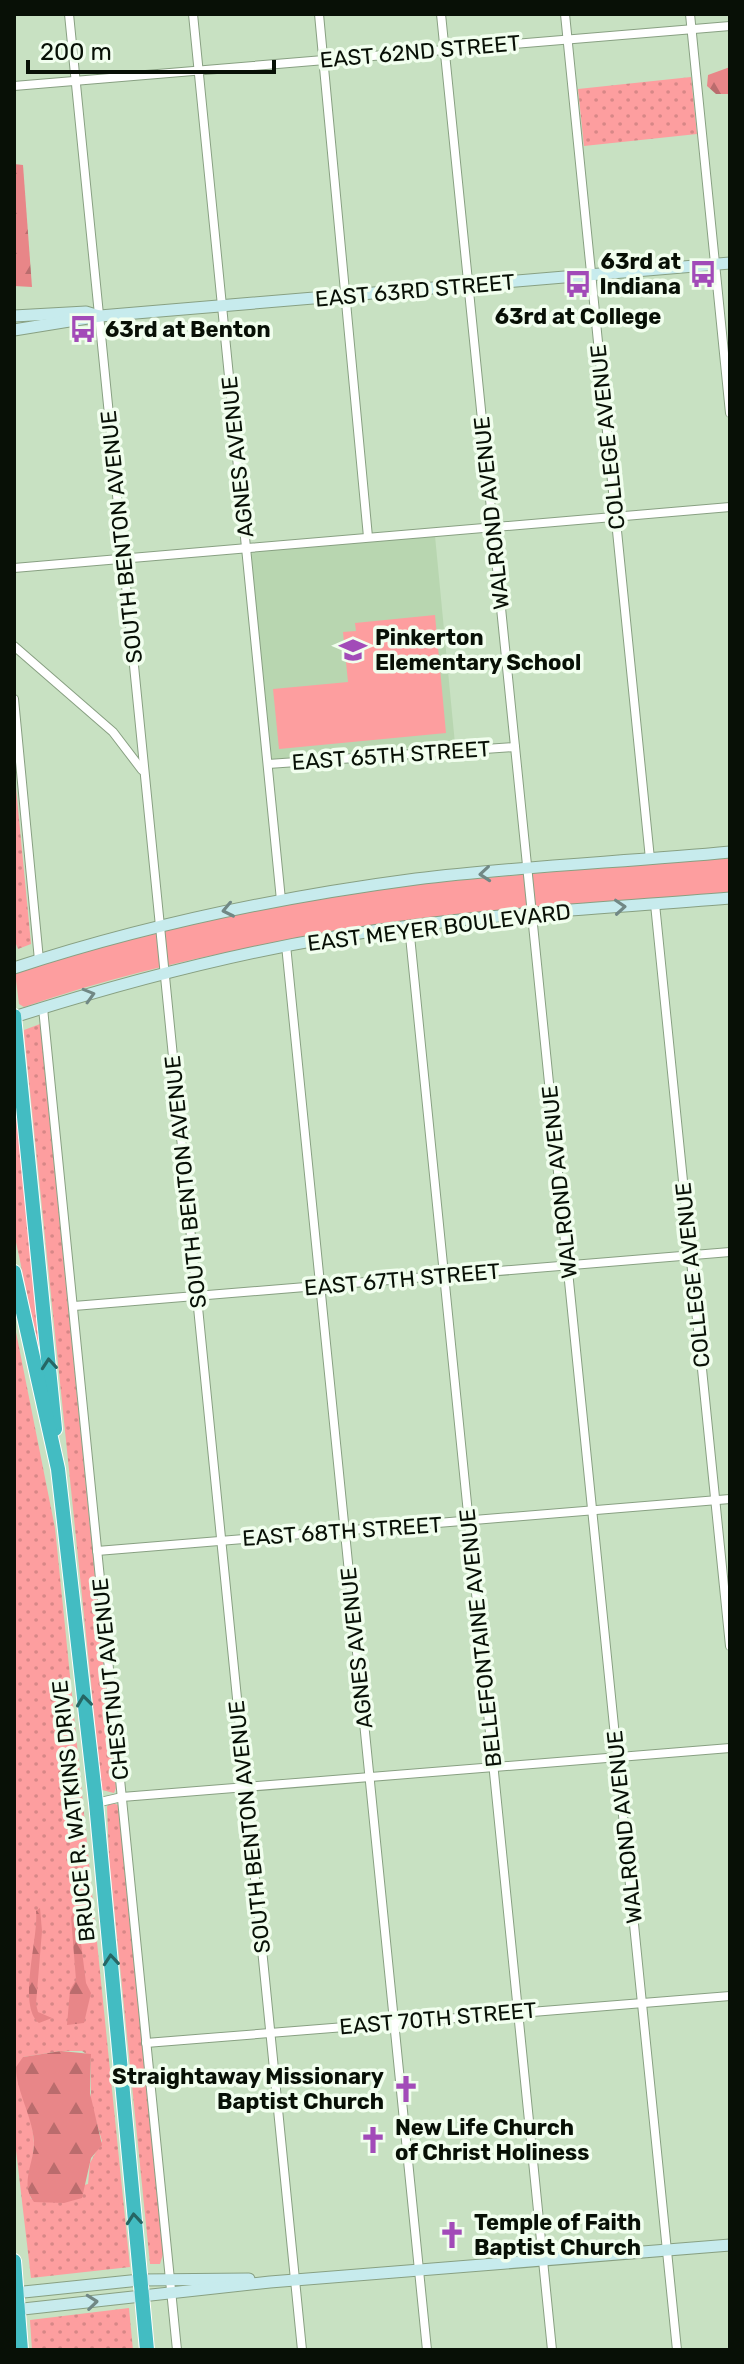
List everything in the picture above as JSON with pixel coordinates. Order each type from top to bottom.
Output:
[{"type":"highway","points":[[14,1017],[58,1469]]},
{"type":"highway","name":"BRUCE R. WATKINS DRIVE","points":[[14,1272],[58,1469],[96,1803],[147,2350]]},
{"type":"highway","points":[[14,2261],[21,2350]]},
{"type":"main road","name":"EAST 63RD STREET","points":[[14,330],[100,316],[730,263]]},
{"type":"main road","name":"EAST 63RD STREET","points":[[14,316],[86,312],[100,316]]},
{"type":"main road","name":"EAST MEYER BOULEVARD","points":[[14,968],[159,925],[281,900],[418,879],[730,852]]},
{"type":"main road","name":"EAST MEYER BOULEVARD","points":[[14,1017],[164,973],[286,945],[409,926],[730,898]]},
{"type":"main road","points":[[16,2310],[270,2282],[730,2245]]},
{"type":"main road","points":[[15,2293],[140,2280],[270,2282]]},
{"type":"street","name":"SOUTH BENTON AVENUE","points":[[69,14],[302,2350]]},
{"type":"street","name":"AGNES AVENUE","points":[[193,14],[281,900]]},
{"type":"street","points":[[319,14],[368,537]]},
{"type":"street","name":"WALROND AVENUE","points":[[441,14],[677,2350]]},
{"type":"street","name":"COLLEGE AVENUE","points":[[565,14],[650,859]]},
{"type":"street","points":[[690,14],[730,413]]},
{"type":"street","name":"EAST 62ND STREET","points":[[14,86],[730,26]]},
{"type":"street","points":[[14,568],[730,507]]},
{"type":"street","points":[[14,646],[113,732],[144,773]]},
{"type":"street","points":[[14,699],[39,960]]},
{"type":"street","name":"EAST 65TH STREET","points":[[268,764],[515,747]]},
{"type":"street","name":"COLLEGE AVENUE","points":[[655,904],[730,1646]]},
{"type":"street","name":"BELLEFONTAINE AVENUE","points":[[409,926],[552,2350]]},
{"type":"street","name":"AGNES AVENUE","points":[[286,945],[427,2350]]},
{"type":"street","name":"CHESTNUT AVENUE","points":[[43,1008],[177,2350]]},
{"type":"street","name":"EAST 67TH STREET","points":[[74,1306],[730,1252]]},
{"type":"street","name":"EAST 68TH STREET","points":[[97,1551],[730,1499]]},
{"type":"street","points":[[96,1803],[122,1797],[730,1748]]},
{"type":"street","name":"EAST 70TH STREET","points":[[146,2043],[518,2010],[730,1996]]},
{"type":"shaded area","points":[[691,77],[697,134],[584,146],[578,89]]},
{"type":"shaded area","name":"Pinkerton Elementary School","points":[[435,536],[455,744],[272,759],[251,555],[254,551]]},
{"type":"shaded area","points":[[435,615],[446,733],[279,749],[273,689],[348,682],[343,632],[356,631],[355,623]]},
{"type":"shaded area","points":[[14,767],[31,944],[18,949],[14,939]]},
{"type":"shaded area","points":[[730,856],[730,892],[551,907],[373,927],[197,959],[110,980],[24,1007],[19,1004],[15,972],[201,919],[290,902],[418,884]]},
{"type":"shaded area","points":[[40,1024],[116,1788],[114,1793],[102,1790],[24,1033],[24,1030]]},
{"type":"shaded area","points":[[14,1093],[25,1159],[48,1390],[14,1233]]},
{"type":"shaded area","points":[[14,1322],[55,1528],[130,2267],[31,2278],[14,2133]],"holes":[[[82,2051],[91,2057],[91,2104],[102,2141],[90,2163],[88,2184],[31,2199],[29,2184],[34,2143],[20,2080],[23,2057]]]},
{"type":"shaded area","points":[[113,1803],[118,1805],[163,2254],[160,2264],[150,2264],[109,1857],[107,1806]]},
{"type":"shaded area","points":[[129,2308],[133,2350],[32,2350],[30,2320]]},
{"type":"green space","points":[[730,67],[730,94],[716,94],[707,86],[708,75]]},
{"type":"green space","points":[[14,164],[23,165],[32,287],[14,286]]},
{"type":"green space","points":[[40,1908],[42,1931],[36,2004],[38,2012],[52,2018],[39,2023],[33,2014],[29,1987],[36,1911]]},
{"type":"green space","points":[[77,1911],[86,1983],[91,1993],[84,2023],[67,2025],[70,1990],[76,1980],[71,1917]]},
{"type":"green space","points":[[61,2051],[91,2054],[90,2093],[102,2145],[91,2158],[82,2198],[64,2203],[34,2202],[28,2180],[34,2141],[16,2067],[23,2057]]},
{"type":"place","name":"63rd at Indiana","points":[[703,274]]},
{"type":"place","name":"63rd at College","points":[[578,284]]},
{"type":"place","name":"63rd at Benton","points":[[83,329]]},
{"type":"place","name":"Pinkerton Elementary School","points":[[353,650]]},
{"type":"place","name":"Straightaway Missionary Baptist Church","points":[[406,2089]]},
{"type":"place","name":"New Life Church of Christ Holiness","points":[[373,2140]]},
{"type":"place","name":"Temple of Faith Baptist Church","points":[[452,2235]]}]
